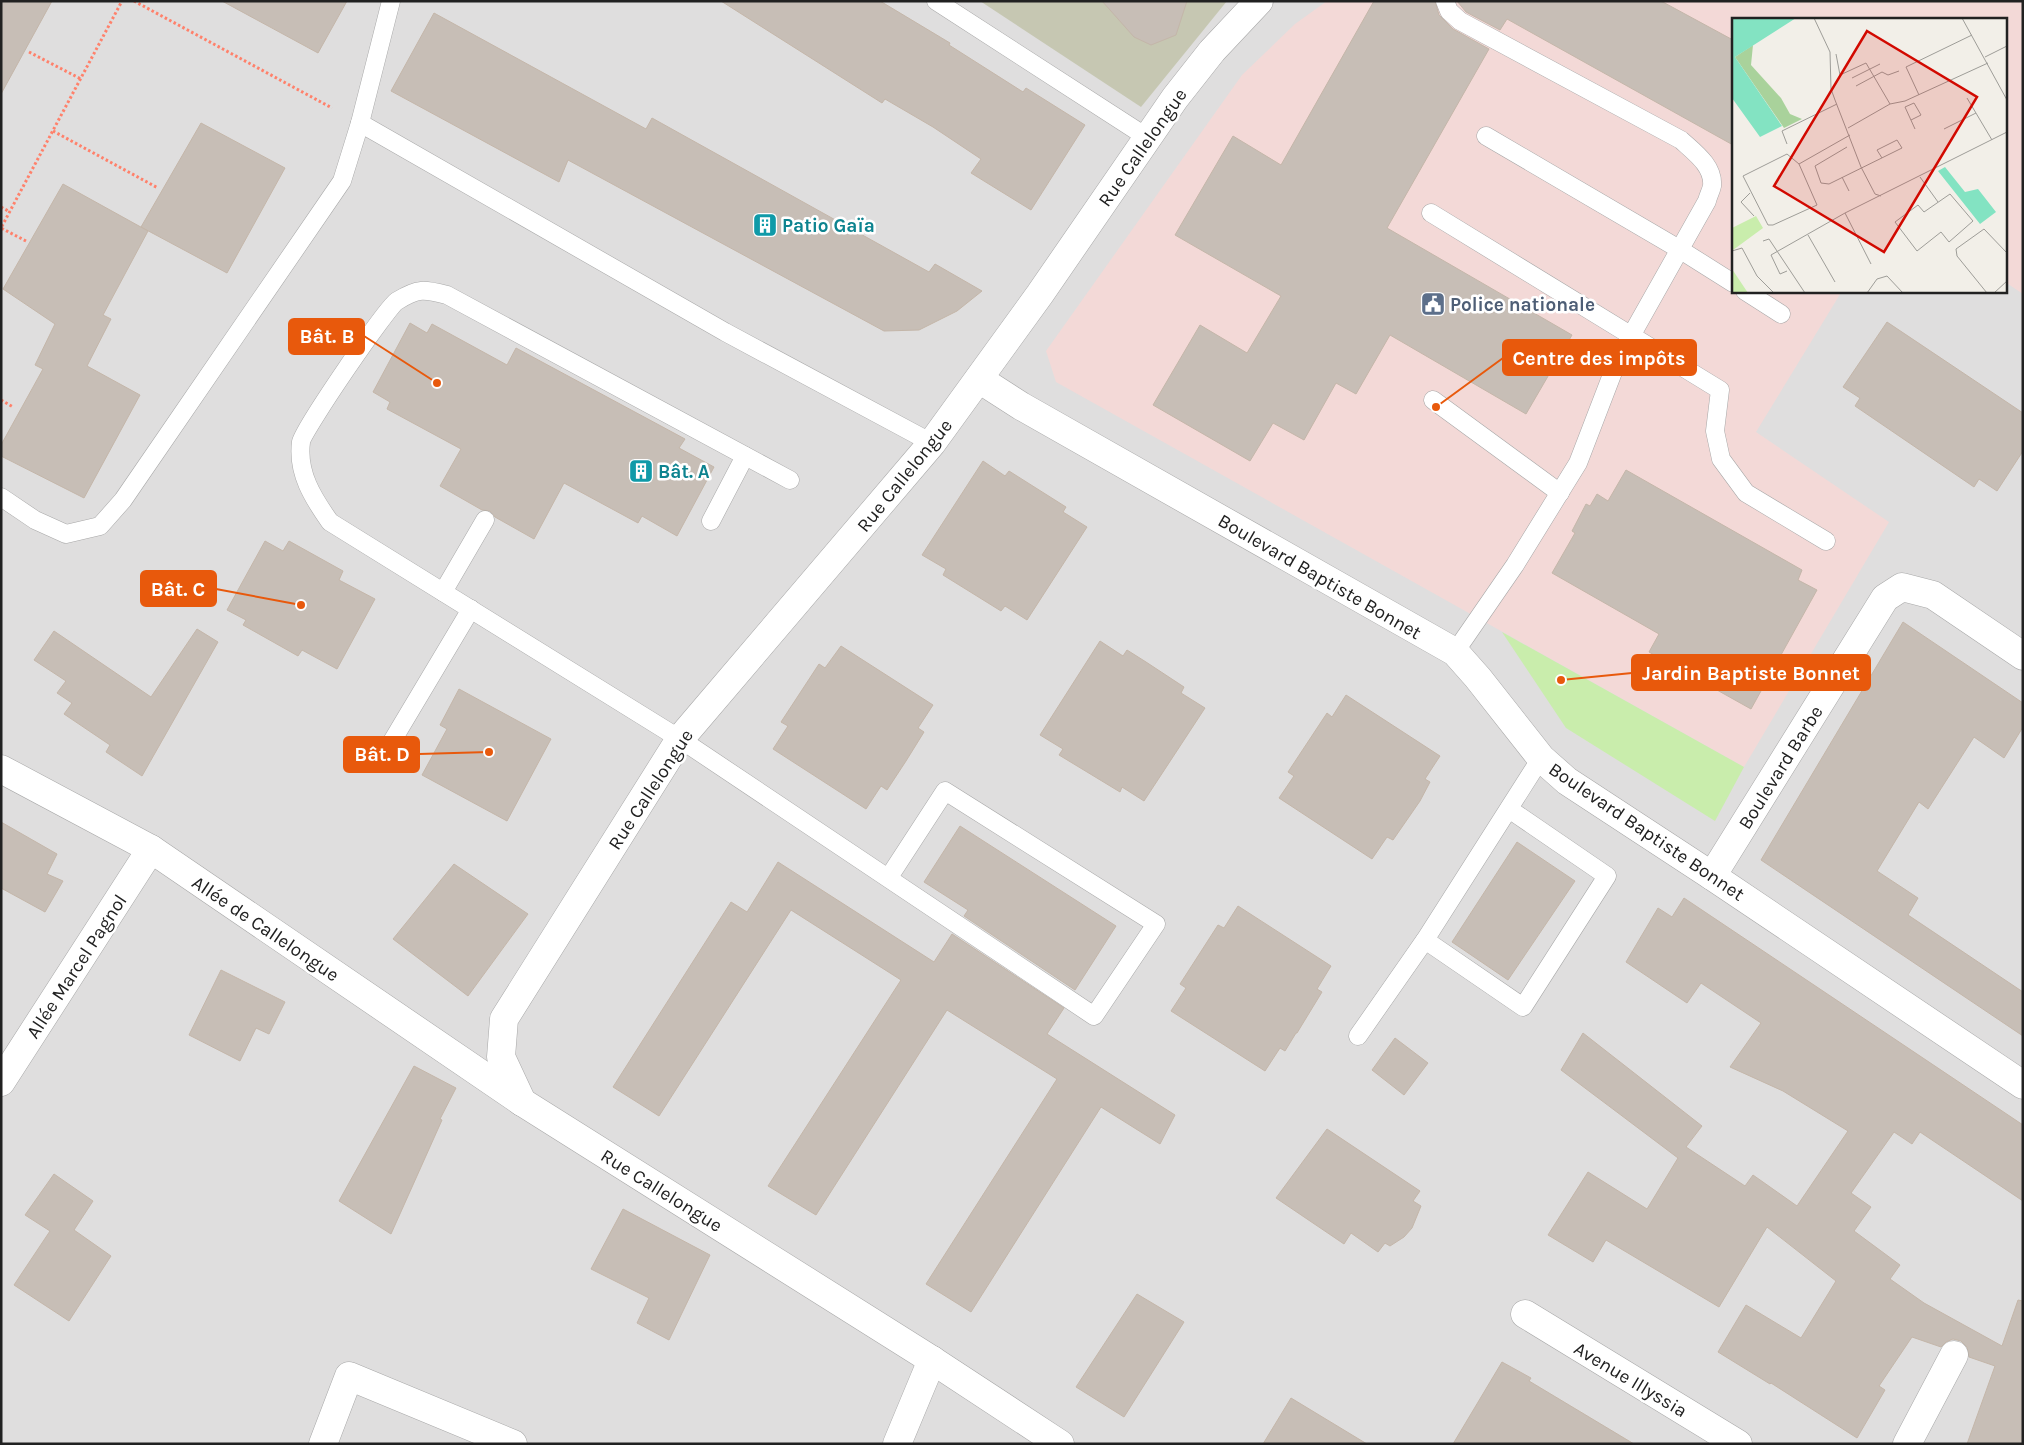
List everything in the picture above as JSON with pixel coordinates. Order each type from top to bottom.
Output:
[{"type":"street","name":"Rue Callelongue","points":[[1060,1444],[932,1360],[522,1102],[501,1057],[504,1019],[680,739],[932,443],[979,379],[1175,98],[1207,58],[1259,1]]},
{"type":"street","name":"Boulevard Baptiste Bonnet","points":[[979,379],[1021,406],[1454,652],[1478,678],[1540,758],[1568,781],[2023,1084]]},
{"type":"street","name":"Boulevard Barbe","points":[[1712,876],[1885,598],[1902,587],[1933,595],[2023,656]]},
{"type":"street","name":"Allée de Callelongue","points":[[1,769],[151,849],[522,1102]]},
{"type":"street","name":"Allée Marcel Pagnol","points":[[1,1082],[151,849]]},
{"type":"street","name":"Avenue Illyssia","points":[[1525,1314],[1738,1444]]},
{"type":"street","points":[[1907,1444],[1954,1355]]},
{"type":"street","points":[[896,1444],[932,1360]]},
{"type":"street","points":[[323,1444],[349,1376],[513,1444]]},
{"type":"lane","points":[[1,496],[35,520],[66,534],[100,526],[123,500],[342,181],[360,123],[391,1]]},
{"type":"lane","points":[[936,1],[1148,138]]},
{"type":"lane","points":[[1445,1],[1448,11],[1460,22],[1681,140],[1703,160],[1709,170],[1712,185],[1707,201],[1618,359],[1578,463],[1515,564],[1454,652]]},
{"type":"lane","points":[[360,123],[725,332],[932,443]]},
{"type":"lane","points":[[1486,136],[1680,249],[1732,282]]},
{"type":"lane","points":[[1431,213],[1720,390],[1715,431],[1721,459],[1746,493],[1826,541]]},
{"type":"lane","points":[[790,480],[447,295],[423,289],[395,302],[336,383],[301,440],[302,467],[311,495],[330,522],[680,739],[889,877],[1094,1016],[1156,924],[945,791],[889,877]]},
{"type":"lane","points":[[1747,292],[1781,314]]},
{"type":"lane","points":[[1433,400],[1560,493]]},
{"type":"lane","points":[[711,521],[745,456]]},
{"type":"lane","points":[[443,592],[485,520]]},
{"type":"lane","points":[[384,753],[470,609]]},
{"type":"lane","points":[[1358,1036],[1425,940],[1540,758]]},
{"type":"lane","points":[[1425,940],[1523,1007],[1607,876],[1509,809]]},
{"type":"path","points":[[26,241],[1,228],[122,1]]},
{"type":"path","points":[[134,1],[360,123]]},
{"type":"path","points":[[30,52],[81,79]]},
{"type":"path","points":[[53,131],[158,188]]},
{"type":"path","points":[[1,207],[10,212]]},
{"type":"path","points":[[1,400],[13,407]]},
{"type":"shaded area","points":[[1,1],[2023,1],[2023,1444],[1,1444]]},
{"type":"shaded area","points":[[980,1],[1227,1],[1141,107]]},
{"type":"shaded area","points":[[1327,1],[2023,1],[2023,294],[2006,283],[2006,18],[1732,18],[1732,292],[1841,292],[1756,432],[1889,522],[1744,767],[1056,382],[1046,351],[1242,75],[1295,24]]},
{"type":"green space","points":[[1502,632],[1744,767],[1715,821],[1566,728]]},
{"type":"building","points":[[1,1],[52,1],[1,94]]},
{"type":"building","points":[[222,1],[347,1],[318,53]]},
{"type":"building","points":[[721,1],[880,1],[950,43],[949,45],[1023,92],[1026,88],[1085,125],[1031,210],[971,173],[981,159],[933,127],[885,99],[882,103]]},
{"type":"building","points":[[1102,1],[1187,1],[1176,35],[1151,45],[1134,37]]},
{"type":"building","points":[[1374,1],[1435,1],[1439,15],[1453,29],[1489,49],[1387,228],[1572,335],[1526,414],[1390,335],[1356,394],[1336,383],[1304,440],[1273,423],[1250,461],[1153,405],[1200,325],[1247,353],[1281,296],[1175,235],[1233,136],[1281,165]]},
{"type":"building","points":[[1457,1],[1661,1],[1732,39],[1732,144],[1507,19],[1500,30],[1466,12]]},
{"type":"building","points":[[434,13],[646,129],[652,118],[929,272],[935,264],[982,291],[957,311],[919,330],[884,331],[568,160],[559,182],[391,91]]},
{"type":"building","points":[[201,123],[285,168],[227,273],[141,227]]},
{"type":"building","points":[[63,184],[148,231],[103,315],[111,319],[87,366],[140,395],[84,498],[1,456],[1,445],[43,369],[35,365],[55,324],[3,289]]},
{"type":"building","points":[[1887,322],[2023,413],[2023,451],[1997,491],[1979,479],[1974,487],[1855,406],[1860,398],[1843,387]]},
{"type":"building","points":[[410,323],[427,333],[432,324],[507,365],[516,348],[685,439],[679,448],[714,467],[677,536],[642,516],[638,523],[564,483],[534,539],[495,517],[490,511],[482,510],[440,486],[461,449],[387,409],[390,402],[373,392]]},
{"type":"building","points":[[983,461],[1005,476],[1009,471],[1066,507],[1063,512],[1087,527],[1027,620],[1005,606],[1001,611],[943,575],[946,569],[922,555]]},
{"type":"building","points":[[1626,470],[1802,570],[1798,580],[1817,590],[1751,709],[1649,652],[1659,634],[1552,573],[1575,533],[1572,531],[1586,504],[1590,506],[1597,494],[1608,501]]},
{"type":"building","points":[[265,541],[283,551],[289,541],[343,571],[339,580],[375,599],[337,669],[302,650],[298,656],[243,625],[246,620],[227,610]]},
{"type":"building","points":[[1903,622],[2023,703],[2023,727],[2004,758],[1974,737],[1928,809],[1919,802],[1877,871],[1918,898],[1908,915],[2023,992],[2023,1036],[1761,860]]},
{"type":"building","points":[[197,629],[218,642],[142,776],[106,752],[110,745],[64,714],[72,703],[57,693],[66,681],[34,660],[54,631],[151,697]]},
{"type":"building","points":[[1100,641],[1123,656],[1127,650],[1146,662],[1184,687],[1181,693],[1205,708],[1144,801],[1122,787],[1120,792],[1059,755],[1063,749],[1040,735]]},
{"type":"building","points":[[841,646],[933,705],[918,728],[924,732],[906,761],[887,790],[881,786],[866,809],[773,749],[788,726],[781,722],[819,664],[825,668]]},
{"type":"building","points":[[459,689],[551,739],[507,821],[422,775],[447,729],[440,725]]},
{"type":"building","points":[[1346,695],[1440,756],[1425,779],[1430,782],[1420,801],[1393,840],[1387,837],[1372,859],[1279,798],[1294,776],[1288,772],[1327,713],[1332,717]]},
{"type":"building","points":[[1,822],[57,854],[47,874],[63,881],[45,912],[1,888]]},
{"type":"building","points":[[960,826],[1116,926],[1075,990],[964,916],[968,910],[924,882]]},
{"type":"building","points":[[1517,842],[1575,881],[1508,980],[1452,942]]},
{"type":"building","points":[[778,862],[934,962],[952,934],[1064,1008],[1047,1034],[1175,1115],[1160,1144],[1101,1107],[971,1312],[926,1284],[1057,1079],[947,1010],[816,1215],[768,1186],[901,980],[791,910],[659,1116],[613,1087],[731,902],[747,912]]},
{"type":"building","points":[[454,864],[528,914],[468,996],[393,939]]},
{"type":"building","points":[[1684,898],[2023,1125],[2023,1201],[1920,1132],[1912,1144],[1894,1132],[1851,1193],[1871,1207],[1854,1231],[1900,1265],[1890,1279],[1924,1303],[2002,1346],[2018,1300],[2023,1301],[2023,1444],[1967,1444],[1995,1366],[1969,1357],[1967,1347],[1961,1341],[1953,1339],[1941,1347],[1912,1337],[1879,1386],[1885,1390],[1857,1438],[1771,1383],[1718,1352],[1746,1305],[1801,1338],[1836,1281],[1767,1227],[1719,1307],[1606,1240],[1593,1262],[1548,1235],[1588,1172],[1647,1209],[1678,1158],[1561,1070],[1583,1033],[1702,1126],[1686,1147],[1745,1186],[1753,1175],[1797,1206],[1848,1131],[1783,1091],[1730,1067],[1761,1023],[1701,983],[1687,1003],[1626,962],[1658,908],[1672,917]]},
{"type":"building","points":[[1238,906],[1331,966],[1317,989],[1322,992],[1297,1033],[1285,1051],[1280,1048],[1265,1071],[1171,1011],[1186,988],[1180,984],[1218,925],[1224,928]]},
{"type":"building","points":[[221,970],[285,1002],[269,1034],[256,1028],[240,1061],[189,1035]]},
{"type":"building","points":[[1395,1038],[1428,1063],[1404,1095],[1372,1070]]},
{"type":"building","points":[[414,1066],[456,1088],[440,1119],[442,1120],[391,1234],[339,1201]]},
{"type":"building","points":[[1327,1129],[1420,1191],[1413,1201],[1421,1206],[1412,1228],[1404,1237],[1390,1246],[1385,1243],[1378,1252],[1351,1233],[1344,1244],[1276,1198]]},
{"type":"building","points":[[54,1174],[93,1201],[74,1230],[111,1256],[69,1321],[14,1285],[50,1231],[25,1215]]},
{"type":"building","points":[[623,1209],[710,1255],[669,1340],[637,1323],[649,1298],[591,1269]]},
{"type":"building","points":[[1137,1294],[1184,1322],[1124,1417],[1076,1387]]},
{"type":"building","points":[[1502,1362],[1531,1378],[1529,1381],[1634,1444],[1453,1444]]},
{"type":"building","points":[[1291,1398],[1367,1444],[1263,1444]]},
{"type":"place","name":"Patio Gaïa","points":[[765,225]]},
{"type":"place","name":"Police nationale","points":[[1433,304]]},
{"type":"place","name":"Bât. B","points":[[437,383]]},
{"type":"place","name":"Centre des impôts","points":[[1436,407]]},
{"type":"place","name":"Bât. A","points":[[641,471]]},
{"type":"place","name":"Bât. C","points":[[301,605]]},
{"type":"place","name":"Jardin Baptiste Bonnet","points":[[1561,680]]},
{"type":"place","name":"Bât. D","points":[[489,752]]}]
